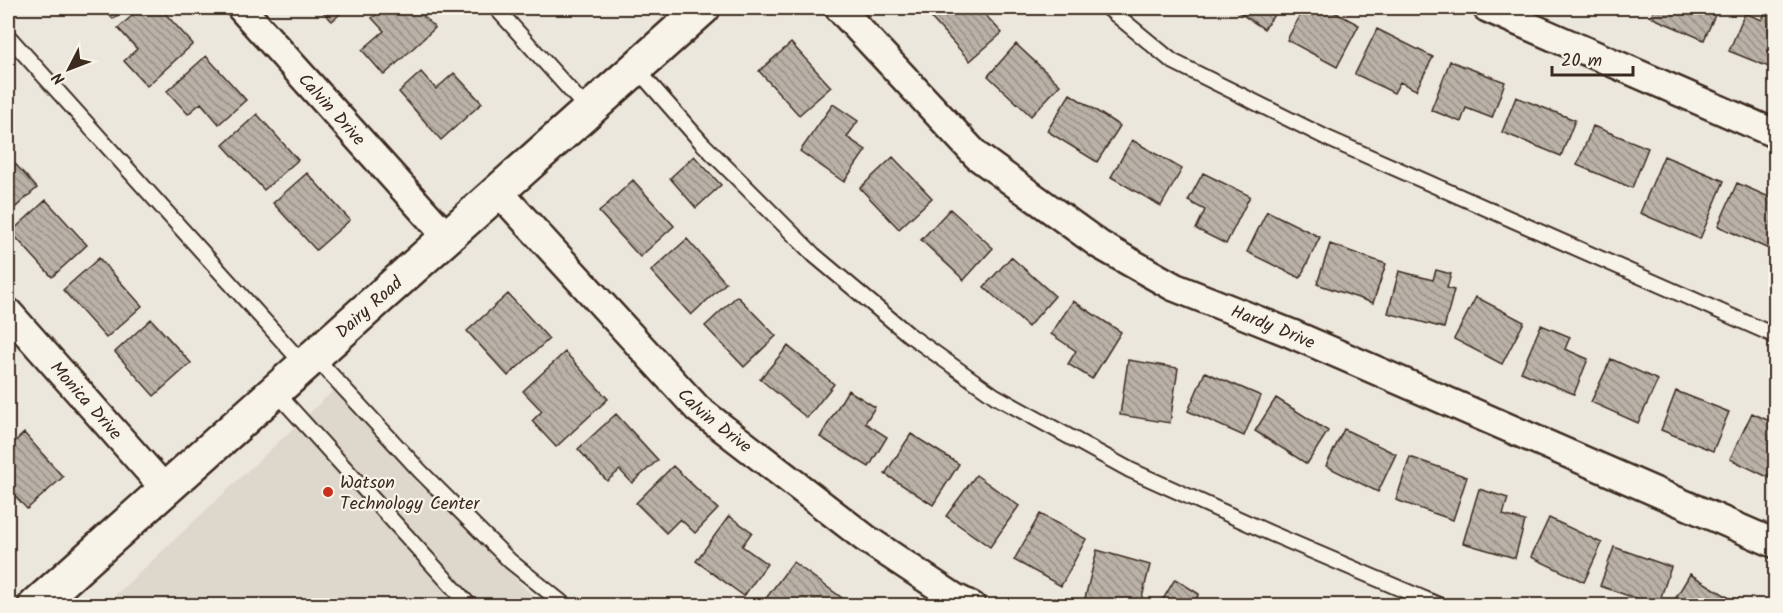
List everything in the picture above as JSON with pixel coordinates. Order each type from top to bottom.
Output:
[{"type":"street","name":"Calvin Drive","points":[[241,8],[447,237]]},
{"type":"street","name":"Dairy Road","points":[[35,606],[703,8]]},
{"type":"street","name":"Hardy Drive","points":[[839,8],[977,156],[1100,245],[1174,287],[1290,333],[1776,544]]},
{"type":"street","points":[[1487,8],[1776,134]]},
{"type":"street","name":"Calvin Drive","points":[[498,191],[698,409],[865,538],[954,597],[972,606]]},
{"type":"street","name":"Monica Drive","points":[[8,312],[165,489]]},
{"type":"lane","points":[[496,8],[588,110]]},
{"type":"lane","points":[[1108,8],[1172,61],[1329,139],[1776,336]]},
{"type":"lane","points":[[8,36],[309,360],[510,561],[566,606]]},
{"type":"lane","points":[[636,68],[702,143],[814,255],[908,334],[995,396],[1130,470],[1441,606]]},
{"type":"lane","points":[[275,391],[470,606]]},
{"type":"shaded area","name":"Watson Technology Center","points":[[336,388],[445,508],[542,605],[104,606]]},
{"type":"building","points":[[102,8],[126,8],[113,19]]},
{"type":"building","points":[[141,8],[160,8],[193,44],[147,86],[124,61],[137,49],[118,28]]},
{"type":"building","points":[[319,8],[347,8],[332,21]]},
{"type":"building","points":[[383,8],[416,8],[435,28],[384,75],[362,50],[384,31],[372,18]]},
{"type":"building","points":[[944,8],[979,8],[1002,33],[970,61],[932,19]]},
{"type":"building","points":[[1232,8],[1279,8],[1264,29]]},
{"type":"building","points":[[1304,8],[1327,8],[1359,25],[1337,67],[1287,40]]},
{"type":"building","points":[[1655,8],[1718,8],[1704,40],[1651,17]]},
{"type":"building","points":[[1767,8],[1776,8],[1776,70],[1729,51],[1745,13],[1762,20]]},
{"type":"building","points":[[1377,29],[1433,57],[1416,90],[1400,82],[1394,93],[1355,74]]},
{"type":"building","points":[[791,43],[831,87],[799,115],[759,71]]},
{"type":"building","points":[[1016,44],[1060,85],[1031,116],[988,76]]},
{"type":"building","points":[[206,56],[246,100],[219,124],[201,103],[188,114],[167,91]]},
{"type":"building","points":[[1450,61],[1505,82],[1492,118],[1466,108],[1461,122],[1431,110]]},
{"type":"building","points":[[421,72],[436,89],[454,73],[482,103],[441,140],[399,92]]},
{"type":"building","points":[[1070,94],[1120,126],[1097,162],[1047,131]]},
{"type":"building","points":[[1516,97],[1575,120],[1561,156],[1502,132]]},
{"type":"building","points":[[833,104],[858,121],[847,137],[866,150],[844,182],[800,151]]},
{"type":"building","points":[[257,114],[298,160],[264,190],[223,145]]},
{"type":"building","points":[[1593,126],[1648,148],[1632,188],[1577,165]]},
{"type":"building","points":[[1132,140],[1182,169],[1161,206],[1111,177]]},
{"type":"building","points":[[8,156],[37,188],[8,214]]},
{"type":"building","points":[[694,156],[721,185],[696,208],[670,178]]},
{"type":"building","points":[[1664,156],[1724,181],[1700,239],[1640,213]]},
{"type":"building","points":[[893,157],[932,198],[899,229],[860,188]]},
{"type":"building","points":[[307,173],[350,220],[316,250],[273,203]]},
{"type":"building","points":[[1203,173],[1250,196],[1226,244],[1196,229],[1205,210],[1188,201]]},
{"type":"building","points":[[633,180],[674,226],[640,257],[599,212]]},
{"type":"building","points":[[1737,183],[1776,200],[1776,246],[1773,251],[1718,226]]},
{"type":"building","points":[[46,200],[87,245],[52,277],[11,232]]},
{"type":"building","points":[[950,209],[993,248],[964,280],[921,240]]},
{"type":"building","points":[[1267,211],[1320,237],[1300,278],[1247,252]]},
{"type":"building","points":[[687,239],[726,283],[691,315],[651,271]]},
{"type":"building","points":[[1330,244],[1386,264],[1373,303],[1317,284]]},
{"type":"building","points":[[1011,257],[1055,296],[1028,327],[984,287]]},
{"type":"building","points":[[99,258],[142,306],[106,338],[63,290]]},
{"type":"building","points":[[1436,270],[1451,274],[1447,288],[1454,290],[1444,328],[1388,313],[1399,271],[1433,280]]},
{"type":"building","points":[[508,294],[549,339],[508,376],[467,331]]},
{"type":"building","points":[[737,296],[776,336],[744,367],[705,326]]},
{"type":"building","points":[[1476,297],[1524,322],[1502,364],[1454,339]]},
{"type":"building","points":[[1073,301],[1121,332],[1092,379],[1068,364],[1076,351],[1051,334]]},
{"type":"building","points":[[151,319],[191,363],[154,396],[115,352]]},
{"type":"building","points":[[1541,325],[1570,337],[1565,349],[1588,359],[1574,394],[1521,372]]},
{"type":"building","points":[[788,346],[834,384],[807,418],[760,379]]},
{"type":"building","points":[[565,352],[608,399],[556,447],[532,421],[542,411],[523,391]]},
{"type":"building","points":[[1611,359],[1658,380],[1638,423],[1591,402]]},
{"type":"building","points":[[1128,360],[1178,368],[1170,423],[1120,415]]},
{"type":"building","points":[[1205,372],[1261,396],[1244,436],[1188,411]]},
{"type":"building","points":[[848,390],[875,407],[865,423],[887,437],[869,467],[820,437]]},
{"type":"building","points":[[1676,391],[1729,412],[1713,451],[1661,430]]},
{"type":"building","points":[[1276,398],[1328,431],[1307,464],[1255,431]]},
{"type":"building","points":[[1752,413],[1776,424],[1774,480],[1730,459]]},
{"type":"building","points":[[616,414],[658,460],[632,483],[620,470],[607,481],[578,449]]},
{"type":"building","points":[[1344,429],[1396,454],[1378,492],[1326,466]]},
{"type":"building","points":[[24,433],[63,477],[27,509],[8,488],[8,448]]},
{"type":"building","points":[[911,434],[959,464],[933,505],[885,474]]},
{"type":"building","points":[[1410,457],[1467,477],[1453,520],[1396,500]]},
{"type":"building","points":[[673,466],[718,509],[695,533],[680,519],[666,533],[636,503]]},
{"type":"building","points":[[976,475],[1019,506],[990,547],[946,516]]},
{"type":"building","points":[[1479,489],[1508,498],[1503,515],[1525,521],[1515,558],[1463,543]]},
{"type":"building","points":[[1040,514],[1086,539],[1061,586],[1014,560]]},
{"type":"building","points":[[729,516],[752,532],[742,546],[767,564],[744,596],[696,561]]},
{"type":"building","points":[[1549,518],[1602,543],[1584,582],[1531,557]]},
{"type":"building","points":[[1614,547],[1671,567],[1658,606],[1600,586]]},
{"type":"building","points":[[1097,550],[1150,565],[1140,606],[1114,606],[1085,598]]},
{"type":"building","points":[[793,562],[842,598],[836,606],[761,605]]},
{"type":"building","points":[[1690,574],[1741,605],[1741,606],[1671,606]]},
{"type":"building","points":[[1175,579],[1199,594],[1195,600],[1204,606],[1159,606]]},
{"type":"place","name":"Watson Technology Center","points":[[328,492]]}]
